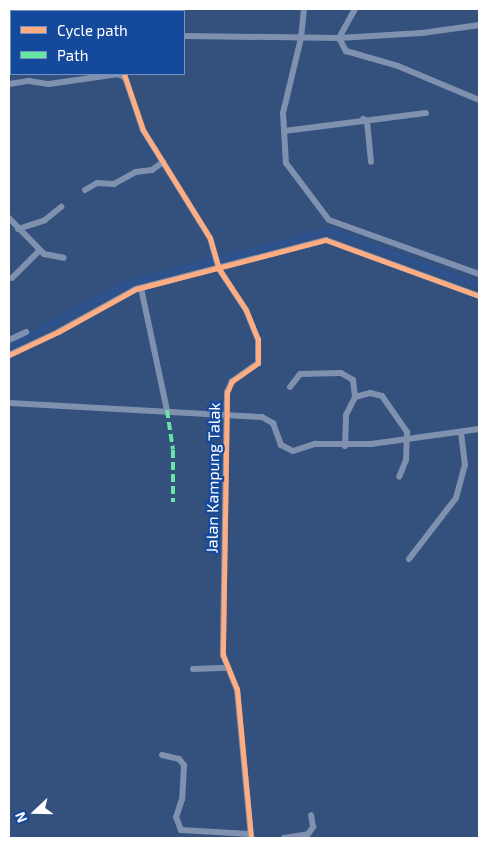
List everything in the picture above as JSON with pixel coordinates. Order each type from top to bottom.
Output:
[{"type":"street","points":[[304,9],[301,38],[284,106],[286,162],[328,218],[479,274]]},
{"type":"street","points":[[339,38],[355,9]]},
{"type":"street","points":[[185,36],[339,38],[422,33],[479,25]]},
{"type":"street","points":[[339,38],[346,51],[398,66],[479,100]]},
{"type":"street","points":[[9,84],[29,80],[46,84],[69,82],[112,75]]},
{"type":"street","name":"Jalan Kampung Talak","points":[[124,75],[142,130],[210,238],[219,267],[252,324],[260,353],[256,365],[228,386],[226,415],[222,655],[237,689],[250,836]]},
{"type":"street","points":[[284,131],[363,119],[426,113]]},
{"type":"street","points":[[363,119],[367,122],[371,162]]},
{"type":"street","points":[[85,190],[97,183],[114,184],[136,172],[152,170],[162,162]]},
{"type":"street","points":[[18,229],[46,220],[61,207]]},
{"type":"street","points":[[9,218],[39,251],[48,257],[64,258]]},
{"type":"street","points":[[9,355],[141,288],[328,240],[479,296]]},
{"type":"street","points":[[12,278],[39,251]]},
{"type":"street","points":[[141,288],[167,410]]},
{"type":"street","points":[[9,340],[26,332]]},
{"type":"street","points":[[290,387],[300,374],[341,374],[353,380],[355,396],[346,415],[345,446]]},
{"type":"street","points":[[355,396],[370,393],[382,396],[397,422],[406,430],[408,438],[406,460],[399,477]]},
{"type":"street","points":[[9,403],[167,410],[270,420],[278,441],[288,450],[316,444],[345,446],[479,429]]},
{"type":"street","points":[[409,559],[456,498],[465,465],[461,432]]},
{"type":"street","points":[[193,669],[228,668]]},
{"type":"street","points":[[162,755],[179,758],[184,765],[182,798],[176,817],[182,830],[250,836]]},
{"type":"street","points":[[284,838],[308,834],[313,827],[311,815]]},
{"type":"water","points":[[329,227],[479,283],[479,289],[329,234],[132,286],[9,350],[9,343],[123,281]]},
{"type":"marked path","points":[[167,410],[173,450],[173,502]]},
{"type":"cycle path","points":[[124,75],[143,130],[210,238],[219,269],[246,310],[258,339],[258,363],[232,381],[227,392],[223,655],[237,689],[251,838]]},
{"type":"cycle path","points":[[9,355],[58,332],[136,289],[326,240],[479,296]]}]
